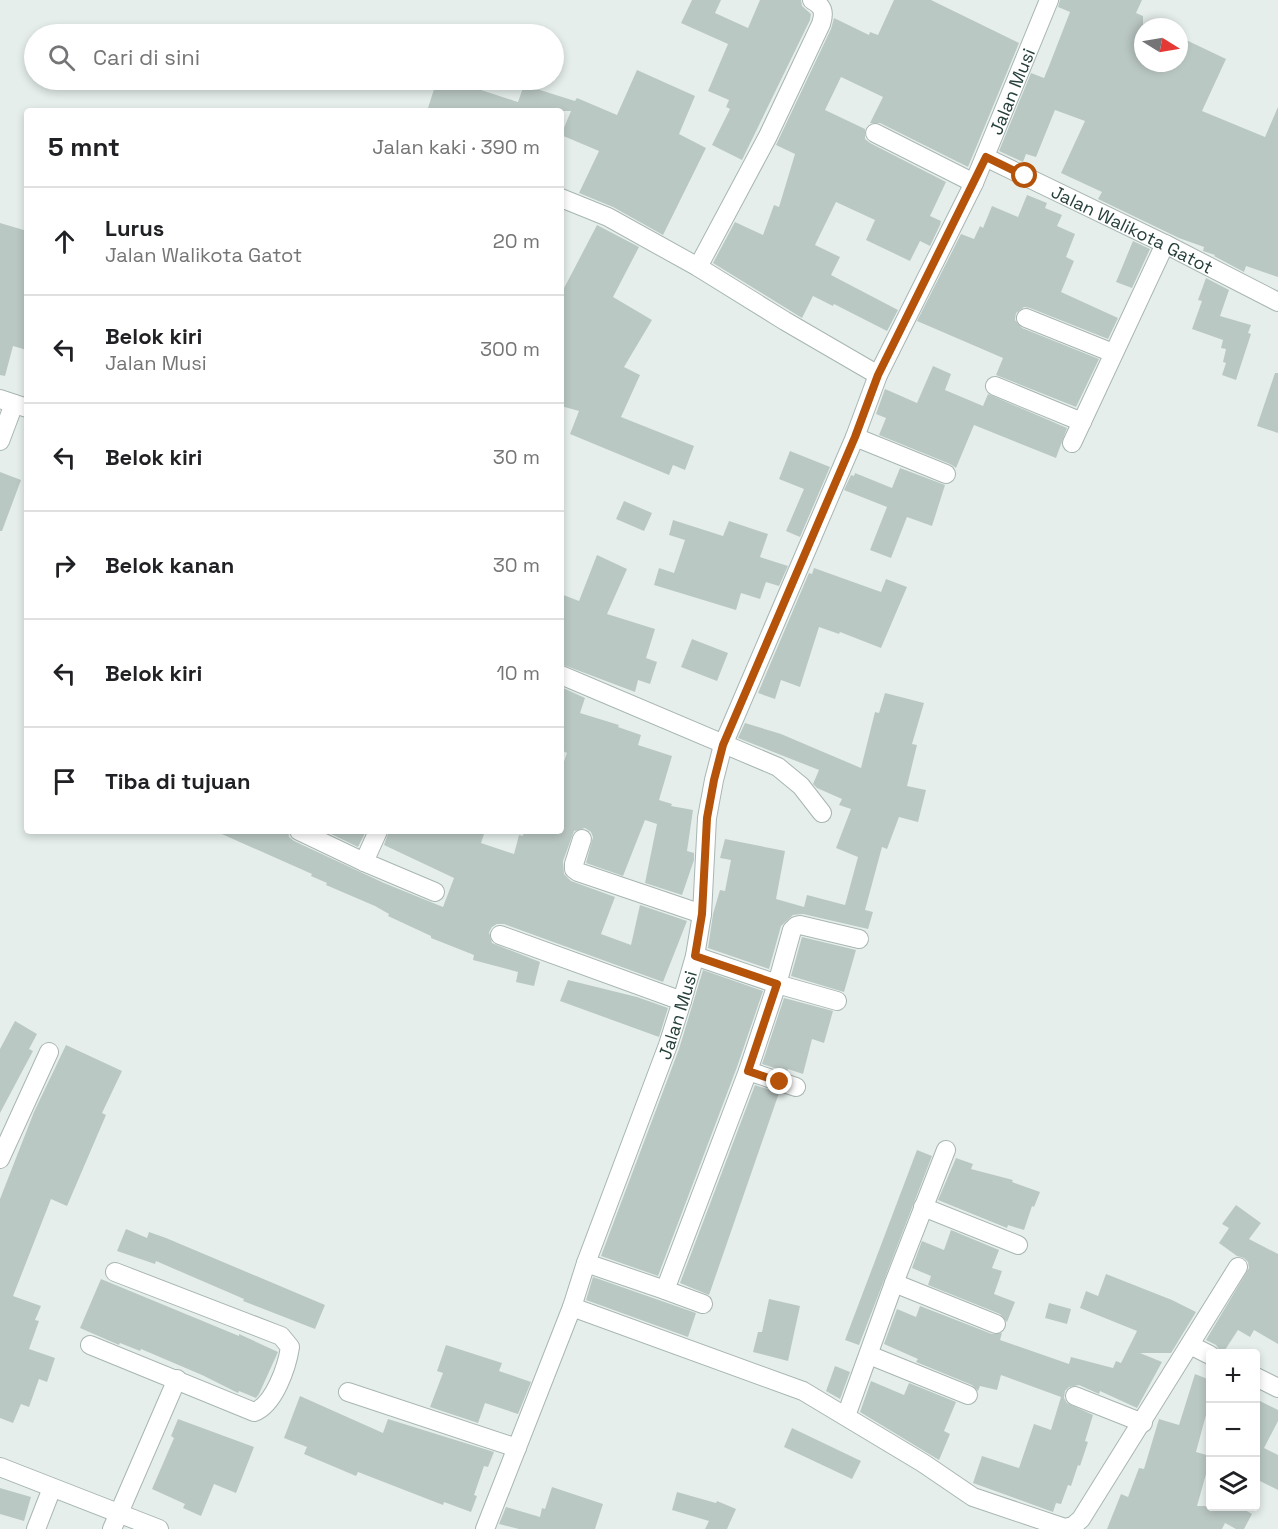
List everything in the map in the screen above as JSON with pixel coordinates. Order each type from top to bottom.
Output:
[{"type":"street","points":[[698,267],[768,136],[821,24],[823,9],[820,4],[812,0]]},
{"type":"street","name":"Jalan Musi","points":[[485,1529],[572,1307],[682,1001],[695,956],[702,914],[707,818],[723,745],[855,437],[878,375],[986,157],[1049,0]]},
{"type":"street","points":[[875,133],[974,183]]},
{"type":"street","name":"Jalan Walikota Gatot","points":[[986,157],[1278,302]]},
{"type":"street","points":[[564,199],[608,217],[698,267],[784,321],[878,375]]},
{"type":"street","points":[[1072,443],[1165,244]]},
{"type":"street","points":[[1026,318],[1113,353]]},
{"type":"street","points":[[995,386],[1082,422]]},
{"type":"street","points":[[0,441],[14,404]]},
{"type":"street","points":[[855,437],[946,474]]},
{"type":"street","points":[[564,676],[778,767],[801,786],[822,813]]},
{"type":"street","points":[[305,834],[435,892]]},
{"type":"street","points":[[364,862],[377,834]]},
{"type":"street","points":[[582,839],[574,864],[574,869],[578,872],[702,914]]},
{"type":"street","points":[[665,1290],[748,1071],[792,930],[796,926],[859,939]]},
{"type":"street","points":[[500,935],[682,1001]]},
{"type":"street","points":[[695,956],[777,984],[837,1001]]},
{"type":"street","points":[[0,1159],[49,1052]]},
{"type":"street","points":[[748,1071],[796,1087]]},
{"type":"street","points":[[846,1416],[894,1283],[946,1150]]},
{"type":"street","points":[[923,1207],[1018,1245]]},
{"type":"street","points":[[586,1263],[703,1304]]},
{"type":"street","points":[[572,1307],[804,1392],[973,1497],[1056,1528],[1065,1528],[1073,1526],[1082,1519],[1238,1267]]},
{"type":"street","points":[[90,1345],[254,1412],[268,1403],[281,1378],[290,1347],[281,1336],[115,1272]]},
{"type":"street","points":[[894,1283],[996,1324]]},
{"type":"street","points":[[1190,1345],[1206,1353]]},
{"type":"street","points":[[869,1355],[968,1395]]},
{"type":"street","points":[[114,1521],[177,1379]]},
{"type":"street","points":[[1260,1379],[1278,1388]]},
{"type":"street","points":[[348,1392],[517,1448]]},
{"type":"street","points":[[1075,1396],[1143,1423]]},
{"type":"street","points":[[0,1467],[52,1488],[114,1521],[159,1529]]},
{"type":"street","points":[[36,1529],[52,1488]]},
{"type":"building","points":[[692,0],[721,0],[715,13],[748,28],[760,0],[801,0],[802,6],[811,14],[742,160],[712,145],[730,109],[726,107],[729,100],[708,91],[728,44],[681,23]]},
{"type":"building","points":[[894,0],[931,0],[1019,43],[968,167],[880,123],[870,123],[883,97],[841,77],[825,110],[865,129],[865,139],[870,143],[946,182],[930,216],[941,221],[940,225],[930,246],[920,241],[910,261],[866,240],[875,220],[836,202],[815,245],[840,257],[831,275],[898,310],[887,331],[813,296],[802,318],[713,263],[735,222],[763,235],[774,205],[779,207],[795,154],[776,145],[831,29],[834,18],[869,35],[870,32],[878,35]]},
{"type":"building","points":[[1060,0],[1142,0],[1136,13],[1143,18],[1134,18],[1134,72],[1188,72],[1188,41],[1226,59],[1202,111],[1265,137],[1278,107],[1278,277],[1246,266],[1244,272],[1215,255],[1203,251],[1204,247],[1179,238],[1098,199],[1102,192],[1061,173],[1085,121],[1055,110],[1036,157],[1026,154],[1023,162],[999,151],[1031,73],[1044,78],[1049,66],[1070,12],[1058,7]]},
{"type":"building","points":[[637,70],[695,96],[679,134],[706,148],[663,235],[613,207],[579,193],[599,151],[564,136],[564,128],[571,111],[564,111],[564,108],[428,108],[434,90],[481,90],[518,102],[522,90],[540,90],[575,101],[577,98],[617,115]]},
{"type":"building","points":[[1027,195],[1047,203],[1045,208],[1062,215],[1057,226],[1075,234],[1066,257],[1074,261],[1061,292],[1118,318],[1108,339],[1030,308],[1024,307],[1016,313],[1015,320],[1022,328],[1099,359],[1076,407],[996,375],[1003,358],[917,321],[961,234],[974,239],[980,226],[983,228],[992,206],[1018,217]]},
{"type":"building","points":[[0,223],[24,230],[24,349],[13,346],[5,376],[0,375]]},
{"type":"building","points":[[597,225],[639,247],[613,297],[652,320],[624,367],[640,375],[621,417],[694,446],[685,470],[673,465],[669,475],[570,434],[579,411],[564,407],[564,288]]},
{"type":"building","points":[[1133,241],[1150,249],[1132,288],[1116,282]]},
{"type":"building","points":[[1206,278],[1229,290],[1220,316],[1251,325],[1248,333],[1251,334],[1236,380],[1222,375],[1226,363],[1223,362],[1226,349],[1221,348],[1223,340],[1192,329],[1202,301],[1198,300]]},
{"type":"building","points":[[933,366],[951,374],[945,390],[983,406],[988,394],[1067,428],[1056,458],[974,425],[956,468],[879,435],[886,418],[876,414],[885,389],[917,403]]},
{"type":"building","points":[[1275,373],[1278,373],[1278,433],[1257,426]]},
{"type":"building","points":[[790,451],[830,467],[800,537],[786,531],[804,489],[779,479]]},
{"type":"building","points":[[900,468],[945,485],[932,526],[907,517],[891,558],[870,550],[887,507],[844,490],[851,475],[854,476],[855,473],[892,488]]},
{"type":"building","points":[[0,472],[21,480],[2,531],[0,531]]},
{"type":"building","points":[[624,501],[652,513],[644,531],[616,519]]},
{"type":"building","points":[[673,520],[723,536],[729,521],[768,534],[760,557],[788,566],[779,586],[766,582],[760,599],[741,593],[736,610],[654,585],[659,568],[674,573],[685,540],[669,535]]},
{"type":"building","points":[[597,555],[627,569],[607,614],[655,629],[646,658],[657,662],[650,684],[638,680],[635,692],[564,665],[564,595],[579,601]]},
{"type":"building","points":[[814,568],[881,592],[886,579],[907,587],[881,648],[840,632],[839,634],[819,627],[800,687],[781,680],[775,699],[758,693],[809,573],[812,574]]},
{"type":"building","points":[[692,639],[728,653],[717,681],[681,667]]},
{"type":"building","points":[[564,688],[585,698],[580,713],[619,725],[618,727],[641,735],[638,745],[672,756],[659,800],[672,804],[671,806],[693,810],[687,851],[694,853],[694,860],[682,895],[645,883],[657,824],[645,820],[623,876],[586,863],[593,837],[591,832],[585,828],[574,831],[563,861],[564,874],[571,881],[615,897],[601,934],[631,945],[640,905],[687,921],[663,982],[504,924],[497,924],[489,932],[492,943],[540,962],[534,986],[516,982],[518,972],[473,960],[474,955],[431,938],[388,916],[389,914],[375,906],[326,885],[327,883],[311,876],[312,874],[222,834],[288,834],[294,841],[384,883],[443,907],[454,878],[384,845],[388,834],[484,834],[481,843],[514,854],[519,835],[564,834],[564,762],[567,753],[564,752]]},
{"type":"building","points":[[885,693],[924,703],[912,744],[917,745],[907,786],[926,790],[918,822],[899,817],[887,849],[882,847],[865,910],[873,912],[868,929],[803,914],[793,915],[781,926],[769,969],[708,948],[713,914],[720,890],[725,891],[731,860],[720,858],[725,839],[785,851],[776,899],[804,907],[807,895],[845,905],[858,857],[836,848],[851,809],[839,805],[842,799],[813,784],[819,770],[738,738],[745,723],[781,734],[861,768],[875,712],[879,713]]},
{"type":"building","points":[[331,834],[364,834],[358,847]]},
{"type":"building","points":[[802,937],[856,950],[844,992],[791,976]]},
{"type":"building","points":[[703,970],[763,991],[737,1067],[658,1276],[601,1256],[679,1049]]},
{"type":"building","points":[[568,980],[637,997],[668,1008],[659,1037],[560,1001]]},
{"type":"building","points":[[784,998],[833,1011],[824,1043],[812,1039],[803,1074],[788,1069],[787,1072],[762,1064]]},
{"type":"building","points":[[15,1021],[37,1034],[29,1049],[33,1051],[0,1113],[0,1049]]},
{"type":"building","points":[[66,1045],[122,1071],[102,1113],[106,1115],[67,1206],[51,1199],[13,1296],[41,1306],[35,1320],[39,1321],[29,1349],[55,1358],[47,1382],[39,1379],[29,1407],[21,1404],[13,1423],[0,1418],[0,1199],[34,1112]]},
{"type":"building","points":[[755,1085],[779,1093],[709,1295],[680,1283]]},
{"type":"building","points":[[917,1150],[932,1156],[859,1345],[845,1340]]},
{"type":"building","points":[[956,1158],[973,1164],[971,1169],[1013,1180],[1012,1182],[1040,1192],[1034,1207],[1032,1206],[1024,1230],[1008,1225],[1007,1228],[938,1200]]},
{"type":"building","points":[[1236,1205],[1261,1223],[1249,1239],[1278,1254],[1278,1344],[1254,1330],[1250,1337],[1238,1330],[1226,1349],[1218,1349],[1206,1340],[1249,1268],[1244,1258],[1237,1256],[1219,1243],[1229,1228],[1222,1224]]},
{"type":"building","points":[[126,1229],[147,1238],[149,1232],[166,1238],[325,1305],[315,1329],[243,1301],[244,1299],[156,1261],[155,1264],[117,1251]]},
{"type":"building","points":[[951,1230],[999,1250],[992,1268],[1002,1271],[994,1294],[1015,1302],[1007,1322],[1000,1314],[928,1285],[931,1276],[912,1268],[922,1241],[944,1250]]},
{"type":"building","points":[[1106,1274],[1196,1312],[1171,1353],[1140,1353],[1162,1362],[1137,1408],[1100,1391],[1099,1394],[1079,1385],[1069,1387],[1065,1391],[1064,1398],[1067,1403],[1093,1415],[1085,1441],[1088,1442],[1080,1466],[1078,1465],[1071,1486],[1068,1485],[1061,1504],[1056,1503],[1053,1512],[973,1483],[982,1456],[1019,1468],[1034,1424],[1051,1430],[1061,1397],[1001,1375],[997,1390],[980,1386],[978,1391],[972,1385],[916,1362],[918,1359],[884,1344],[897,1309],[916,1317],[920,1306],[992,1334],[1002,1333],[1000,1340],[1069,1364],[1071,1357],[1113,1368],[1116,1361],[1121,1363],[1137,1331],[1080,1308],[1086,1291],[1098,1296]]},
{"type":"building","points":[[593,1277],[696,1313],[688,1337],[586,1300]]},
{"type":"building","points":[[101,1279],[278,1352],[259,1394],[256,1398],[239,1391],[238,1393],[141,1349],[140,1351],[120,1343],[119,1345],[80,1328]]},
{"type":"building","points":[[769,1299],[800,1306],[788,1361],[753,1352],[758,1332],[762,1332]]},
{"type":"building","points":[[1049,1303],[1071,1309],[1067,1324],[1045,1318]]},
{"type":"building","points":[[446,1345],[502,1363],[499,1371],[531,1382],[518,1414],[485,1403],[478,1423],[430,1407],[443,1373],[437,1371]]},
{"type":"building","points":[[835,1366],[850,1372],[840,1399],[826,1391]]},
{"type":"building","points":[[1195,1374],[1206,1378],[1206,1415],[1196,1452],[1206,1455],[1206,1474],[1197,1506],[1206,1506],[1206,1511],[1247,1511],[1252,1514],[1244,1529],[1236,1529],[1225,1523],[1222,1529],[1107,1529],[1121,1494],[1128,1497],[1139,1468],[1144,1469],[1159,1419],[1179,1425]]},
{"type":"building","points":[[871,1381],[904,1395],[909,1383],[956,1402],[944,1431],[950,1434],[939,1460],[860,1412]]},
{"type":"building","points":[[300,1396],[383,1433],[388,1419],[494,1452],[488,1467],[484,1466],[471,1512],[444,1502],[443,1505],[358,1472],[356,1476],[304,1454],[307,1447],[284,1438]]},
{"type":"building","points":[[1260,1401],[1278,1410],[1278,1421],[1264,1448],[1278,1455],[1278,1490],[1260,1481]]},
{"type":"building","points":[[178,1419],[254,1447],[236,1493],[214,1484],[201,1516],[183,1508],[185,1504],[152,1489],[174,1438],[171,1436]]},
{"type":"building","points":[[792,1428],[861,1461],[852,1479],[784,1447]]},
{"type":"building","points":[[552,1487],[603,1504],[595,1529],[519,1529],[499,1524],[506,1507],[540,1517]]},
{"type":"building","points":[[0,1488],[31,1497],[24,1521],[0,1514]]},
{"type":"building","points":[[677,1492],[716,1503],[717,1501],[736,1509],[727,1529],[705,1529],[709,1521],[672,1510]]},
{"type":"route","points":[[780,1082],[748,1071],[777,984],[695,956],[702,914],[707,818],[723,745],[855,437],[878,375],[986,157],[1025,176]]}]
